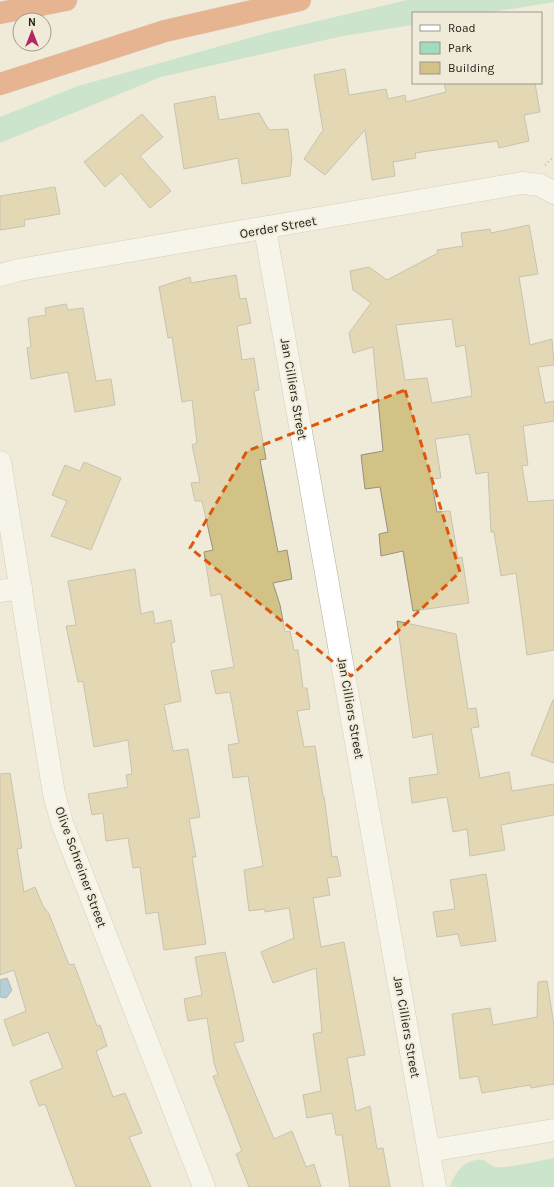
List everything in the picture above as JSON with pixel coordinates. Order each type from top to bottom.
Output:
[{"type":"highway","points":[[0,13],[66,0]]},
{"type":"highway","points":[[0,84],[165,32],[300,0]]},
{"type":"highway","points":[[0,96],[165,32]]},
{"type":"street","name":"Oerder Street","points":[[0,275],[18,270],[265,229],[522,183],[540,185],[554,193]]},
{"type":"street","name":"Jan Cilliers Street","points":[[265,229],[430,1151],[435,1187]]},
{"type":"street","name":"Olive Schreiner Street","points":[[0,462],[54,794],[62,823],[204,1187]]},
{"type":"street","points":[[0,591],[21,588]]},
{"type":"street","points":[[430,1151],[554,1130]]},
{"type":"highlighted area","points":[[405,390],[460,572],[351,676],[190,548],[247,451]]},
{"type":"green space","points":[[407,0],[554,0],[554,2],[492,12],[412,12],[412,25],[343,36],[161,77],[0,143],[0,117],[78,86],[267,33]]},
{"type":"green space","points":[[554,1158],[554,1187],[450,1187],[454,1176],[462,1167],[471,1161],[483,1160],[494,1167],[501,1167],[516,1166]]},
{"type":"water","points":[[7,978],[12,990],[6,998],[0,997],[0,980]]},
{"type":"building","points":[[345,69],[349,95],[386,89],[388,99],[405,95],[406,102],[446,92],[444,84],[535,84],[540,112],[524,115],[529,141],[499,148],[497,141],[415,153],[416,158],[393,162],[395,176],[372,180],[365,130],[325,175],[304,159],[323,130],[314,75]]},
{"type":"building","points":[[215,96],[219,120],[259,113],[269,130],[288,129],[292,158],[290,176],[242,184],[238,158],[184,169],[174,104]]},
{"type":"building","points":[[142,114],[163,137],[140,156],[171,191],[150,208],[121,173],[105,187],[84,162]]},
{"type":"building","points":[[55,187],[60,214],[24,220],[25,226],[0,230],[0,196]]},
{"type":"building","points":[[529,225],[538,274],[519,277],[530,345],[552,339],[554,365],[538,367],[545,403],[554,401],[554,421],[523,426],[528,465],[522,466],[528,502],[554,500],[554,650],[527,655],[516,573],[501,576],[494,532],[491,532],[488,472],[476,474],[469,434],[435,439],[441,478],[431,479],[437,512],[450,511],[458,558],[462,557],[469,603],[413,611],[403,551],[381,556],[379,534],[388,532],[380,487],[365,489],[361,455],[383,451],[373,347],[353,353],[349,333],[371,303],[353,290],[350,271],[369,267],[387,280],[438,253],[437,250],[463,246],[461,233],[490,229],[491,233]],"holes":[[[452,319],[456,347],[465,345],[472,396],[432,403],[427,378],[405,380],[396,325]]]},
{"type":"building","points":[[236,275],[240,299],[246,298],[251,323],[237,326],[242,360],[254,358],[259,390],[254,391],[266,459],[260,460],[278,552],[287,550],[292,579],[273,583],[280,605],[285,632],[290,631],[294,650],[298,650],[303,688],[307,688],[310,709],[297,711],[304,747],[315,746],[324,796],[332,857],[337,856],[341,876],[327,878],[330,895],[313,898],[321,947],[344,942],[365,1055],[347,1058],[356,1111],[370,1106],[377,1149],[383,1148],[390,1187],[350,1187],[342,1135],[336,1135],[332,1113],[307,1118],[303,1095],[321,1091],[313,1034],[322,1032],[316,968],[273,983],[261,952],[294,938],[289,908],[265,912],[265,909],[249,911],[244,870],[263,866],[248,776],[233,778],[228,745],[239,743],[230,692],[216,694],[211,671],[234,667],[221,594],[211,596],[204,552],[213,550],[202,501],[195,501],[191,483],[200,482],[192,445],[197,443],[192,400],[182,402],[172,337],[168,338],[159,287],[190,277],[191,283]]},
{"type":"building","points":[[66,304],[68,310],[83,308],[96,381],[111,379],[115,405],[75,412],[68,372],[31,379],[27,348],[31,347],[28,318],[46,315],[45,308]]},
{"type":"building","points":[[84,462],[121,478],[91,550],[51,536],[67,501],[52,495],[65,465],[80,471]]},
{"type":"building","points":[[135,569],[141,614],[153,611],[155,624],[171,620],[175,642],[171,643],[181,701],[164,705],[173,751],[188,749],[200,817],[189,819],[196,857],[192,857],[206,944],[164,950],[158,912],[146,914],[140,867],[133,868],[128,838],[106,841],[103,813],[92,815],[88,794],[128,787],[126,775],[132,774],[128,740],[94,747],[83,681],[78,682],[66,626],[76,625],[68,581]]},
{"type":"building","points":[[397,621],[456,634],[468,709],[476,708],[479,727],[471,728],[480,778],[509,772],[512,791],[554,784],[554,815],[501,825],[505,850],[470,856],[467,829],[453,832],[447,797],[412,803],[409,778],[438,774],[432,734],[413,738]]},
{"type":"building","points":[[554,700],[554,763],[531,755]]},
{"type":"building","points":[[10,773],[22,848],[17,849],[24,892],[35,887],[43,906],[49,914],[69,965],[74,964],[97,1026],[100,1025],[107,1046],[96,1051],[113,1097],[125,1093],[142,1133],[129,1137],[151,1187],[76,1187],[45,1104],[39,1106],[30,1081],[63,1068],[48,1032],[13,1046],[4,1020],[26,1011],[14,970],[0,975],[0,774]]},
{"type":"building","points":[[486,874],[496,941],[461,946],[458,934],[437,937],[433,912],[455,909],[450,880]]},
{"type":"building","points":[[225,952],[244,1041],[234,1043],[274,1139],[292,1131],[306,1167],[314,1164],[321,1187],[249,1187],[236,1154],[242,1151],[213,1076],[218,1075],[214,1063],[207,1018],[188,1021],[184,999],[202,995],[195,957]]},
{"type":"building","points":[[547,981],[554,1025],[554,1084],[531,1088],[530,1085],[482,1093],[478,1076],[460,1079],[452,1014],[490,1008],[493,1025],[537,1017],[538,982]]}]
